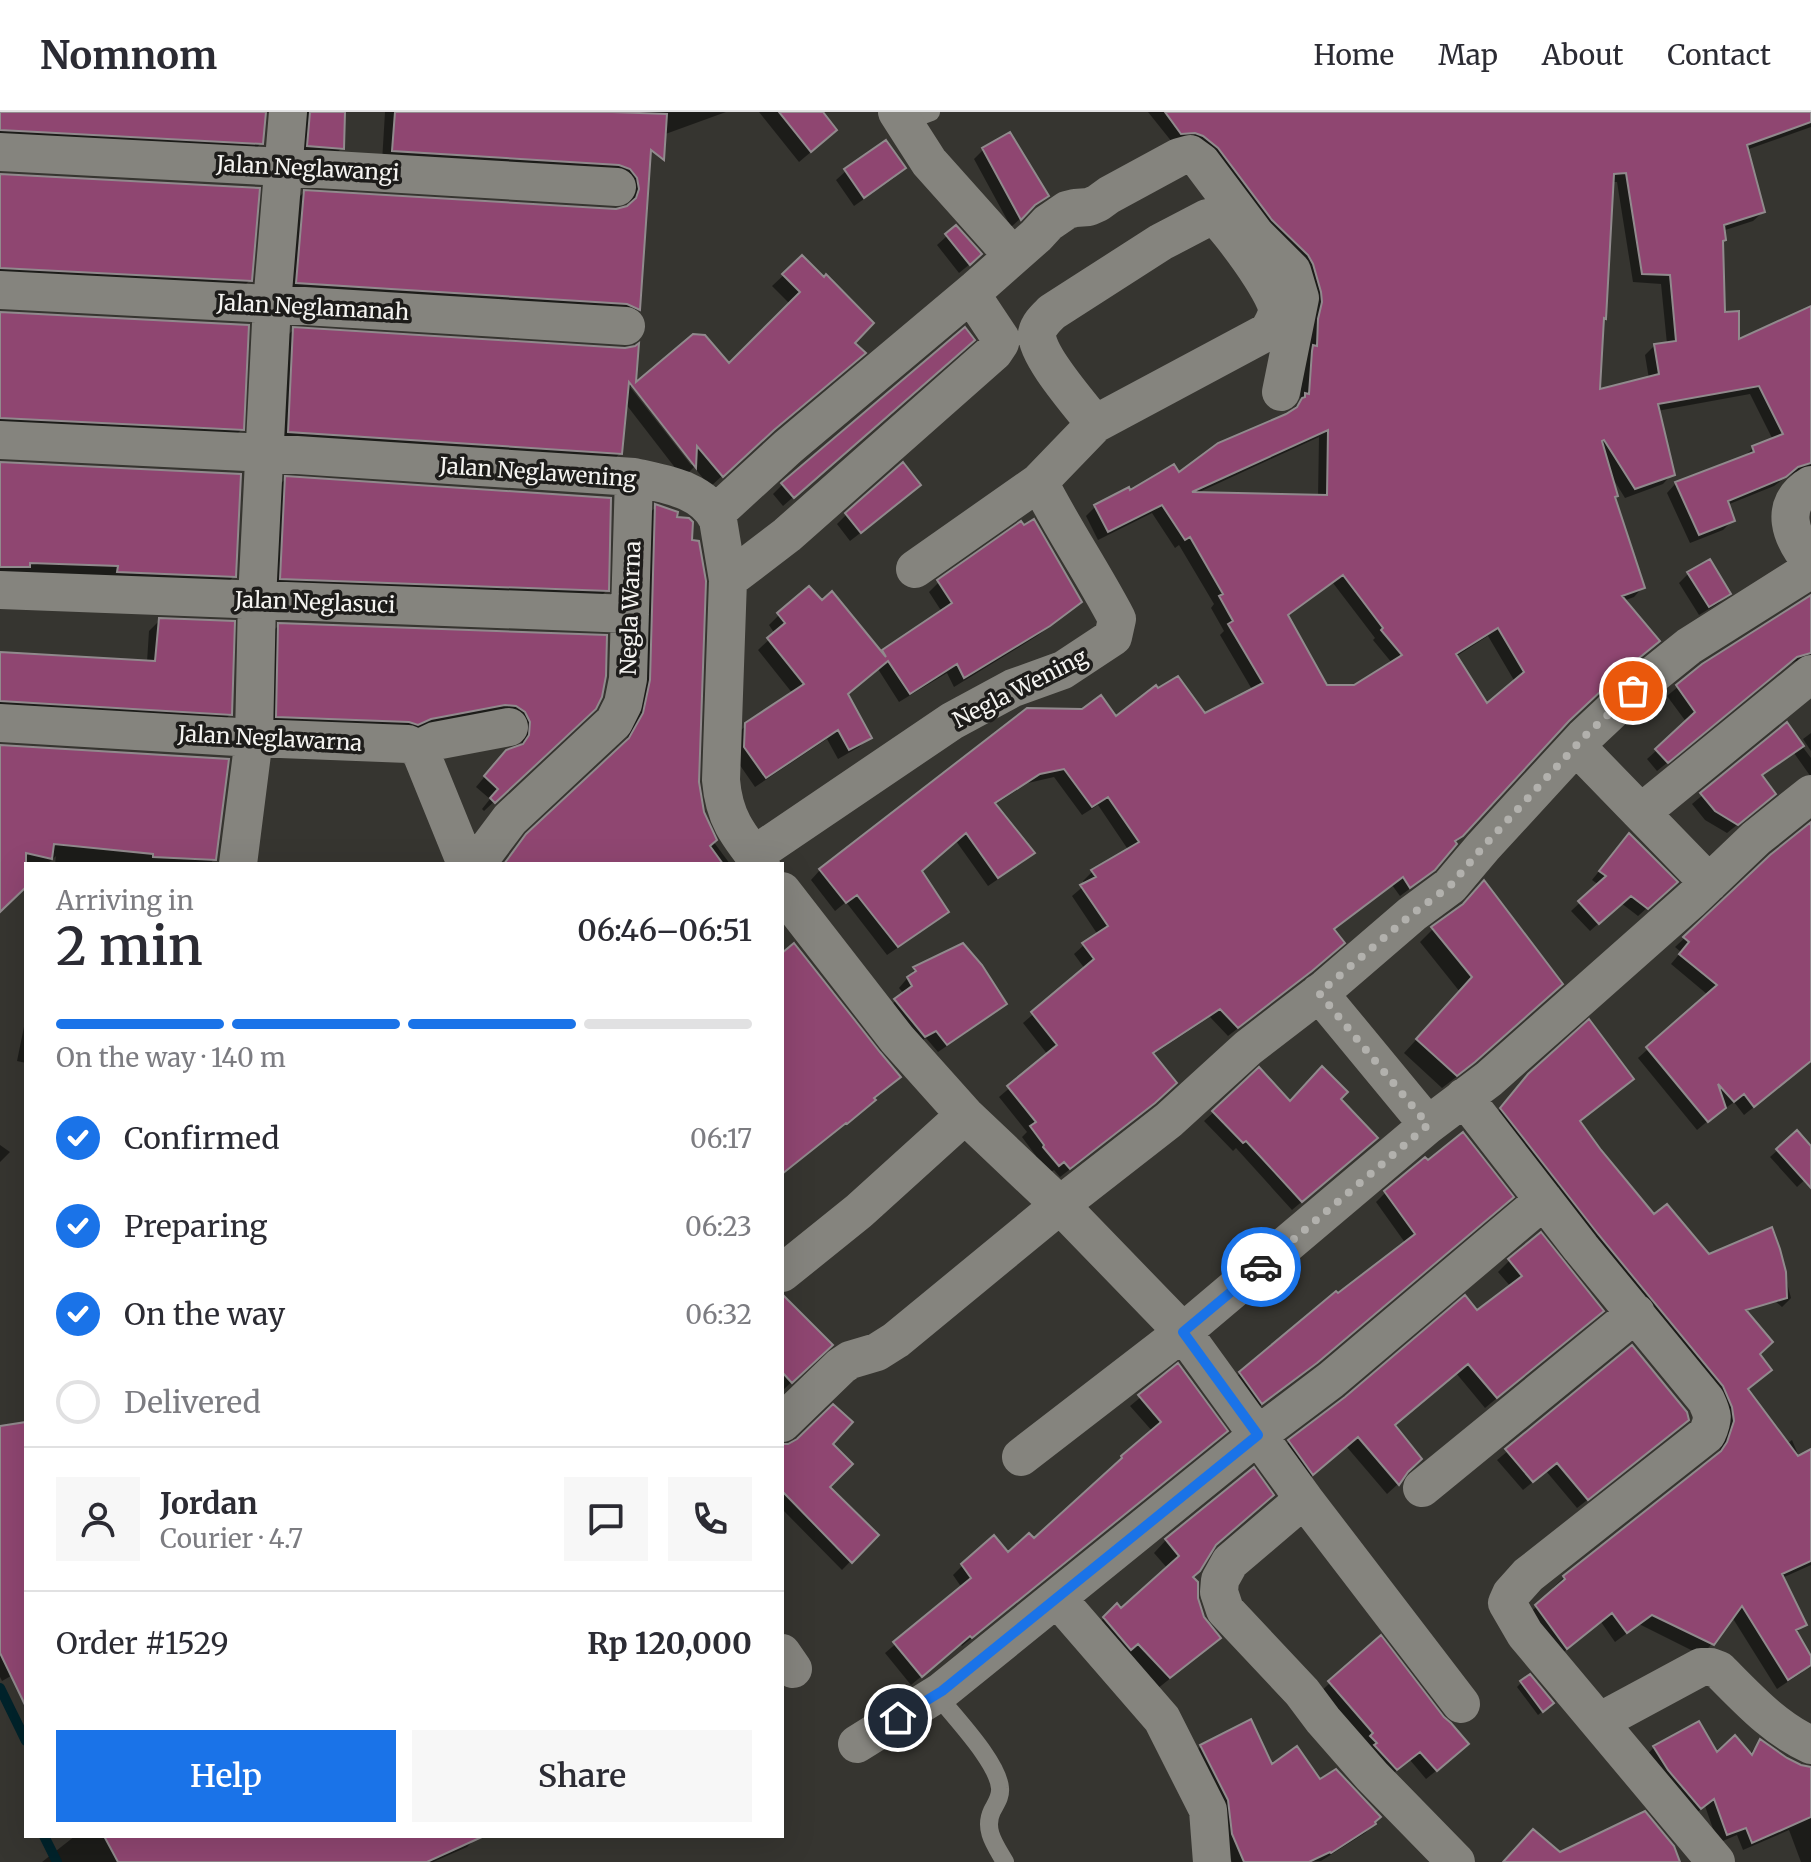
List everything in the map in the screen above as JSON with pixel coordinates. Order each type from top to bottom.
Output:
[{"type":"street","points":[[238,862],[254,738],[257,599],[272,304],[288,112]]},
{"type":"street","points":[[910,115],[929,162],[1013,256]]},
{"type":"street","name":"Jalan Neglawangi","points":[[0,152],[617,187]]},
{"type":"street","points":[[757,860],[735,830],[722,799],[728,580],[722,535],[715,514],[788,447],[976,289],[1048,223],[1067,210],[1098,203],[1179,157],[1190,154],[1201,162],[1255,234],[1292,271],[1300,298],[1281,392]]},
{"type":"street","points":[[915,569],[1039,482],[1095,424],[1267,332],[1277,310],[1274,299],[1242,249],[1215,217],[1207,218],[1161,242],[1052,312],[1040,326],[1037,338],[1050,366],[1095,424]]},
{"type":"street","name":"Jalan Neglamanah","points":[[0,290],[626,326]]},
{"type":"street","points":[[728,580],[787,535],[994,352],[1001,339],[979,306]]},
{"type":"street","name":"Jalan Neglawening","points":[[0,440],[266,453],[634,477],[673,485],[705,504],[715,514]]},
{"type":"street","name":"Negla Warna","points":[[418,749],[462,854],[472,861],[480,859],[510,819],[614,722],[623,704],[628,679],[634,477]]},
{"type":"street","name":"Negla Wening","points":[[757,860],[952,721],[1013,688],[1063,670],[1113,637],[1117,619],[1039,482]]},
{"type":"street","points":[[1811,485],[1803,490],[1790,513],[1801,551],[1811,562]]},
{"type":"street","points":[[784,1421],[841,1366],[877,1352],[896,1340],[1169,1120],[1248,1048],[1450,886],[1576,746],[1633,691],[1689,646],[1811,569]]},
{"type":"street","name":"Jalan Neglasuci","points":[[0,590],[630,614]]},
{"type":"street","points":[[1642,812],[1811,674]]},
{"type":"street","name":"Jalan Neglawarna","points":[[0,723],[408,744],[418,749]]},
{"type":"street","points":[[418,749],[435,741],[509,727]]},
{"type":"street","points":[[1576,746],[1709,883]]},
{"type":"street","points":[[1021,1457],[1183,1332],[1428,1125],[1500,1069],[1756,838],[1811,794]]},
{"type":"street","points":[[784,894],[897,1039],[965,1115],[1060,1205],[1183,1332],[1304,1499],[1461,1704]]},
{"type":"street","points":[[1319,993],[1428,1125]]},
{"type":"street","points":[[1464,1097],[1706,1400],[1712,1412],[1713,1421],[1707,1434],[1528,1575],[1507,1603],[1525,1634],[1716,1862]]},
{"type":"street","points":[[784,1271],[859,1211],[965,1115]]},
{"type":"street","points":[[857,1744],[939,1693],[1258,1435],[1331,1380],[1544,1200]]},
{"type":"street","points":[[1422,1488],[1636,1313]]},
{"type":"street","points":[[1304,1499],[1230,1562],[1220,1580],[1219,1592],[1225,1610],[1302,1692],[1372,1776],[1456,1862]]},
{"type":"street","points":[[1057,1598],[1162,1719],[1208,1810],[1212,1862]]},
{"type":"street","points":[[1599,1722],[1701,1667],[1711,1667],[1719,1670],[1766,1717],[1791,1736],[1811,1745]]},
{"type":"lane","points":[[939,1693],[992,1765],[998,1779],[1000,1796],[988,1823],[1005,1862]]},
{"type":"building","points":[[0,112],[266,112],[263,144],[0,130]]},
{"type":"building","points":[[310,112],[345,112],[344,149],[307,146]]},
{"type":"building","points":[[395,112],[667,114],[664,160],[651,150],[640,310],[627,304],[296,283],[304,190],[616,209],[627,206],[636,198],[639,189],[637,178],[630,169],[619,165],[392,151]]},
{"type":"building","points":[[779,112],[823,112],[837,130],[811,152]]},
{"type":"building","points":[[1165,112],[1811,112],[1811,122],[1747,145],[1765,212],[1724,225],[1726,240],[1723,241],[1725,312],[1739,311],[1739,339],[1811,306],[1811,463],[1728,501],[1735,521],[1699,535],[1675,482],[1754,452],[1752,446],[1783,434],[1759,386],[1658,404],[1675,475],[1635,489],[1602,441],[1618,496],[1615,497],[1645,588],[1622,596],[1660,641],[1569,721],[1455,841],[1457,844],[1435,870],[1410,888],[1403,877],[1334,929],[1345,943],[1312,971],[1238,1028],[1220,1009],[1153,1053],[1177,1083],[1070,1169],[1064,1162],[1059,1166],[1043,1147],[1030,1126],[1036,1122],[1007,1086],[1057,1045],[1031,1012],[1094,959],[1082,943],[1108,926],[1080,885],[1096,877],[1091,870],[1139,842],[1108,797],[1092,807],[1064,769],[1040,774],[995,803],[1035,853],[998,878],[966,833],[922,871],[949,912],[898,947],[857,895],[846,903],[819,869],[1027,708],[1082,709],[1101,695],[1116,716],[1156,685],[1158,688],[1178,676],[1205,713],[1263,683],[1228,624],[1233,621],[1219,596],[1223,594],[1190,537],[1185,540],[1162,505],[1108,532],[1094,505],[1129,487],[1130,490],[1174,464],[1179,472],[1218,443],[1286,414],[1297,407],[1305,393],[1309,394],[1312,351],[1313,345],[1317,346],[1322,302],[1313,264],[1308,255],[1272,220],[1218,148],[1203,136],[1181,134]],"holes":[[[1626,173],[1642,274],[1670,275],[1676,341],[1654,344],[1659,374],[1600,389],[1614,174]],[[1328,430],[1327,495],[1192,492]],[[1343,575],[1402,655],[1354,685],[1327,685],[1288,615]],[[1498,628],[1524,672],[1487,703],[1456,654]]]},
{"type":"building","points":[[1010,132],[1049,196],[1021,220],[982,148]]},
{"type":"building","points":[[886,140],[906,168],[864,198],[844,169]]},
{"type":"building","points":[[0,174],[260,188],[252,281],[0,268]]},
{"type":"building","points":[[956,225],[982,254],[970,265],[945,234]]},
{"type":"building","points":[[802,255],[824,277],[826,274],[874,323],[855,343],[866,353],[723,477],[697,446],[696,468],[629,382],[622,454],[288,432],[293,327],[625,348],[639,343],[636,382],[693,334],[705,335],[729,363],[800,292],[782,274]]},
{"type":"building","points":[[0,312],[249,325],[244,430],[0,418]]},
{"type":"building","points":[[965,327],[975,340],[794,498],[781,483]]},
{"type":"building","points":[[0,462],[241,474],[236,577],[117,572],[118,566],[30,563],[30,567],[0,567]]},
{"type":"building","points":[[903,462],[921,485],[861,533],[845,513]]},
{"type":"building","points":[[285,476],[611,498],[609,591],[280,579]]},
{"type":"building","points":[[655,504],[678,512],[677,517],[689,518],[693,522],[692,540],[699,541],[706,581],[699,782],[704,812],[717,840],[710,846],[722,862],[505,862],[526,834],[629,738],[643,713],[650,680]]},
{"type":"building","points":[[1034,519],[1082,602],[1050,626],[964,678],[957,664],[910,694],[888,661],[848,694],[872,738],[849,750],[838,730],[766,778],[744,747],[745,723],[804,684],[767,638],[785,623],[777,613],[809,586],[822,600],[832,591],[886,657],[882,650],[952,603],[937,580],[1021,521],[1024,525]]},
{"type":"building","points":[[1710,559],[1731,594],[1709,607],[1687,572]]},
{"type":"building","points":[[1811,595],[1811,653],[1797,657],[1668,763],[1655,749],[1695,712],[1676,685],[1702,664]]},
{"type":"building","points":[[159,618],[235,621],[232,715],[0,701],[0,652],[155,661]]},
{"type":"building","points":[[278,623],[607,635],[602,697],[596,709],[495,803],[490,798],[498,789],[484,776],[506,750],[523,744],[529,735],[530,722],[525,712],[516,706],[505,705],[431,719],[418,725],[409,722],[276,717]]},
{"type":"building","points":[[1787,722],[1804,746],[1762,775],[1776,794],[1738,825],[1715,811],[1700,793]]},
{"type":"building","points":[[0,745],[229,759],[216,860],[153,857],[153,854],[54,844],[52,859],[26,853],[24,889],[0,912]]},
{"type":"building","points":[[1811,822],[1811,1061],[1754,1107],[1744,1094],[1734,1102],[1718,1084],[1726,1108],[1708,1122],[1646,1047],[1717,985],[1679,954],[1689,942],[1683,937],[1770,855]]},
{"type":"building","points":[[1629,833],[1678,882],[1648,909],[1631,896],[1599,924],[1578,901],[1606,876],[1599,871]]},
{"type":"building","points":[[1484,880],[1563,984],[1457,1076],[1416,1039],[1472,977],[1431,927],[1463,904]]},
{"type":"building","points":[[794,943],[901,1077],[784,1172],[784,951]]},
{"type":"building","points":[[963,943],[982,965],[1007,1004],[947,1045],[936,1031],[925,1037],[894,999],[912,986],[907,977],[916,971],[913,967]]},
{"type":"building","points":[[1589,1019],[1634,1079],[1580,1121],[1654,1214],[1667,1204],[1709,1254],[1772,1227],[1780,1249],[1786,1272],[1787,1298],[1746,1310],[1773,1342],[1760,1354],[1772,1370],[1748,1389],[1798,1456],[1811,1449],[1811,1561],[1782,1574],[1807,1625],[1796,1630],[1811,1656],[1811,1665],[1788,1680],[1742,1606],[1714,1645],[1652,1615],[1627,1633],[1612,1613],[1567,1649],[1535,1605],[1565,1579],[1563,1576],[1721,1451],[1734,1421],[1723,1386],[1500,1108],[1528,1074]]},
{"type":"building","points":[[1322,1066],[1348,1092],[1341,1099],[1378,1138],[1302,1202],[1246,1141],[1243,1143],[1212,1111],[1259,1067],[1290,1101]]},
{"type":"building","points":[[1797,1130],[1811,1146],[1811,1188],[1776,1149]]},
{"type":"building","points":[[1463,1132],[1514,1197],[1317,1363],[1262,1404],[1239,1372],[1336,1291],[1338,1293],[1415,1234],[1384,1191],[1425,1157],[1428,1160]]},
{"type":"building","points":[[1541,1232],[1604,1311],[1497,1398],[1468,1364],[1395,1425],[1422,1459],[1399,1485],[1358,1437],[1313,1475],[1288,1440],[1345,1397],[1465,1295],[1477,1310],[1522,1276],[1508,1259]]},
{"type":"building","points":[[784,1296],[833,1345],[792,1383],[784,1374]]},
{"type":"building","points":[[1632,1345],[1687,1412],[1689,1420],[1588,1500],[1557,1463],[1533,1482],[1505,1449]]},
{"type":"building","points":[[1178,1363],[1228,1431],[922,1677],[893,1642],[971,1578],[961,1564],[994,1535],[1008,1552],[1029,1533],[1034,1538],[1161,1422],[1138,1395]]},
{"type":"building","points":[[833,1404],[853,1422],[833,1444],[853,1464],[830,1487],[879,1535],[852,1563],[784,1493],[784,1444],[797,1439]]},
{"type":"building","points":[[24,1422],[24,1703],[0,1653],[0,1426]]},
{"type":"building","points":[[1254,1467],[1274,1495],[1216,1545],[1193,1577],[1198,1582],[1198,1598],[1204,1617],[1221,1638],[1170,1678],[1138,1644],[1131,1650],[1103,1617],[1117,1603],[1121,1608],[1179,1556],[1165,1539]]},
{"type":"building","points":[[1381,1635],[1444,1717],[1469,1744],[1437,1771],[1420,1752],[1397,1770],[1374,1745],[1377,1743],[1370,1736],[1373,1733],[1328,1681]]},
{"type":"building","points":[[1530,1674],[1554,1703],[1543,1712],[1520,1681]]},
{"type":"building","points":[[1251,1719],[1272,1764],[1297,1746],[1320,1779],[1336,1769],[1381,1817],[1376,1824],[1331,1853],[1309,1862],[1244,1862],[1232,1834],[1228,1800],[1200,1745]]},
{"type":"building","points":[[1699,1721],[1717,1752],[1735,1735],[1752,1755],[1760,1739],[1787,1758],[1811,1767],[1811,1817],[1752,1843],[1746,1828],[1727,1835],[1714,1799],[1701,1809],[1668,1770],[1653,1746]]},
{"type":"building","points":[[1645,1811],[1674,1846],[1680,1862],[1503,1862],[1533,1829],[1560,1852]]},
{"type":"building","points":[[105,1838],[480,1838],[427,1862],[118,1862]]},
{"type":"waterway","points":[[0,1688],[24,1737]]},
{"type":"waterway","points":[[45,1838],[57,1862]]},
{"type":"way so far","points":[[1261,1267],[1428,1125],[1319,993],[1450,886],[1584,737],[1633,691]]},
{"type":"route","points":[[898,1718],[942,1691],[1258,1435],[1183,1332],[1261,1267]]}]
